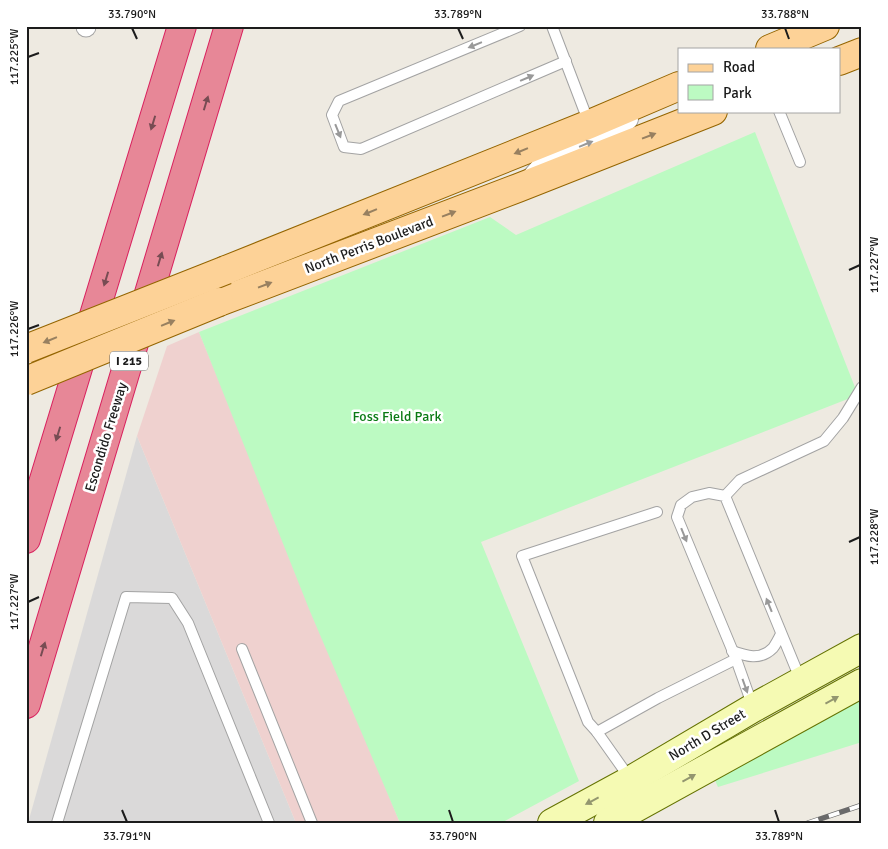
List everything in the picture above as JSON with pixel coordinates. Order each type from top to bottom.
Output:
[{"type":"highway","points":[[26,539],[182,26]]},
{"type":"highway","name":"Escondido Freeway","points":[[26,704],[229,26]]},
{"type":"main road","points":[[772,48],[825,26]]},
{"type":"main road","points":[[840,61],[862,52]]},
{"type":"main road","points":[[26,349],[590,124],[678,86]]},
{"type":"main road","name":"North Perris Boulevard","points":[[26,382],[219,302],[710,112]]},
{"type":"main road","name":"North D Street","points":[[608,823],[639,791],[753,708],[862,648]]},
{"type":"main road","name":"North D Street","points":[[552,823],[639,791],[862,683]]},
{"type":"lane","points":[[520,26],[339,101],[332,115],[344,147],[361,149],[566,61]]},
{"type":"lane","points":[[552,26],[590,124]]},
{"type":"lane","points":[[518,188],[538,164],[631,124],[634,118],[632,106]]},
{"type":"lane","points":[[779,112],[800,162]]},
{"type":"lane","points":[[725,496],[740,480],[824,441],[843,418],[862,387]]},
{"type":"lane","points":[[725,496],[709,493],[692,497],[681,505],[677,517],[734,655],[753,708]]},
{"type":"lane","points":[[725,496],[801,682]]},
{"type":"lane","points":[[639,791],[588,722],[522,556],[657,512]]},
{"type":"lane","points":[[57,823],[126,597],[172,598],[188,623],[269,823]]},
{"type":"lane","points":[[597,732],[734,655],[749,657],[762,655],[773,648],[781,634]]},
{"type":"lane","points":[[242,650],[312,823]]},
{"type":"shaded area","points":[[199,332],[400,823],[296,823],[137,436],[167,346]]},
{"type":"shaded area","points":[[137,436],[296,823],[28,823]]},
{"type":"green space","name":"Foss Field Park","points":[[755,132],[858,395],[481,542],[579,781],[501,823],[400,823],[309,609],[199,332],[490,217],[516,235]]},
{"type":"green space","points":[[862,694],[862,742],[718,787],[713,776]]},
{"type":"railway","points":[[808,823],[862,805]]}]
